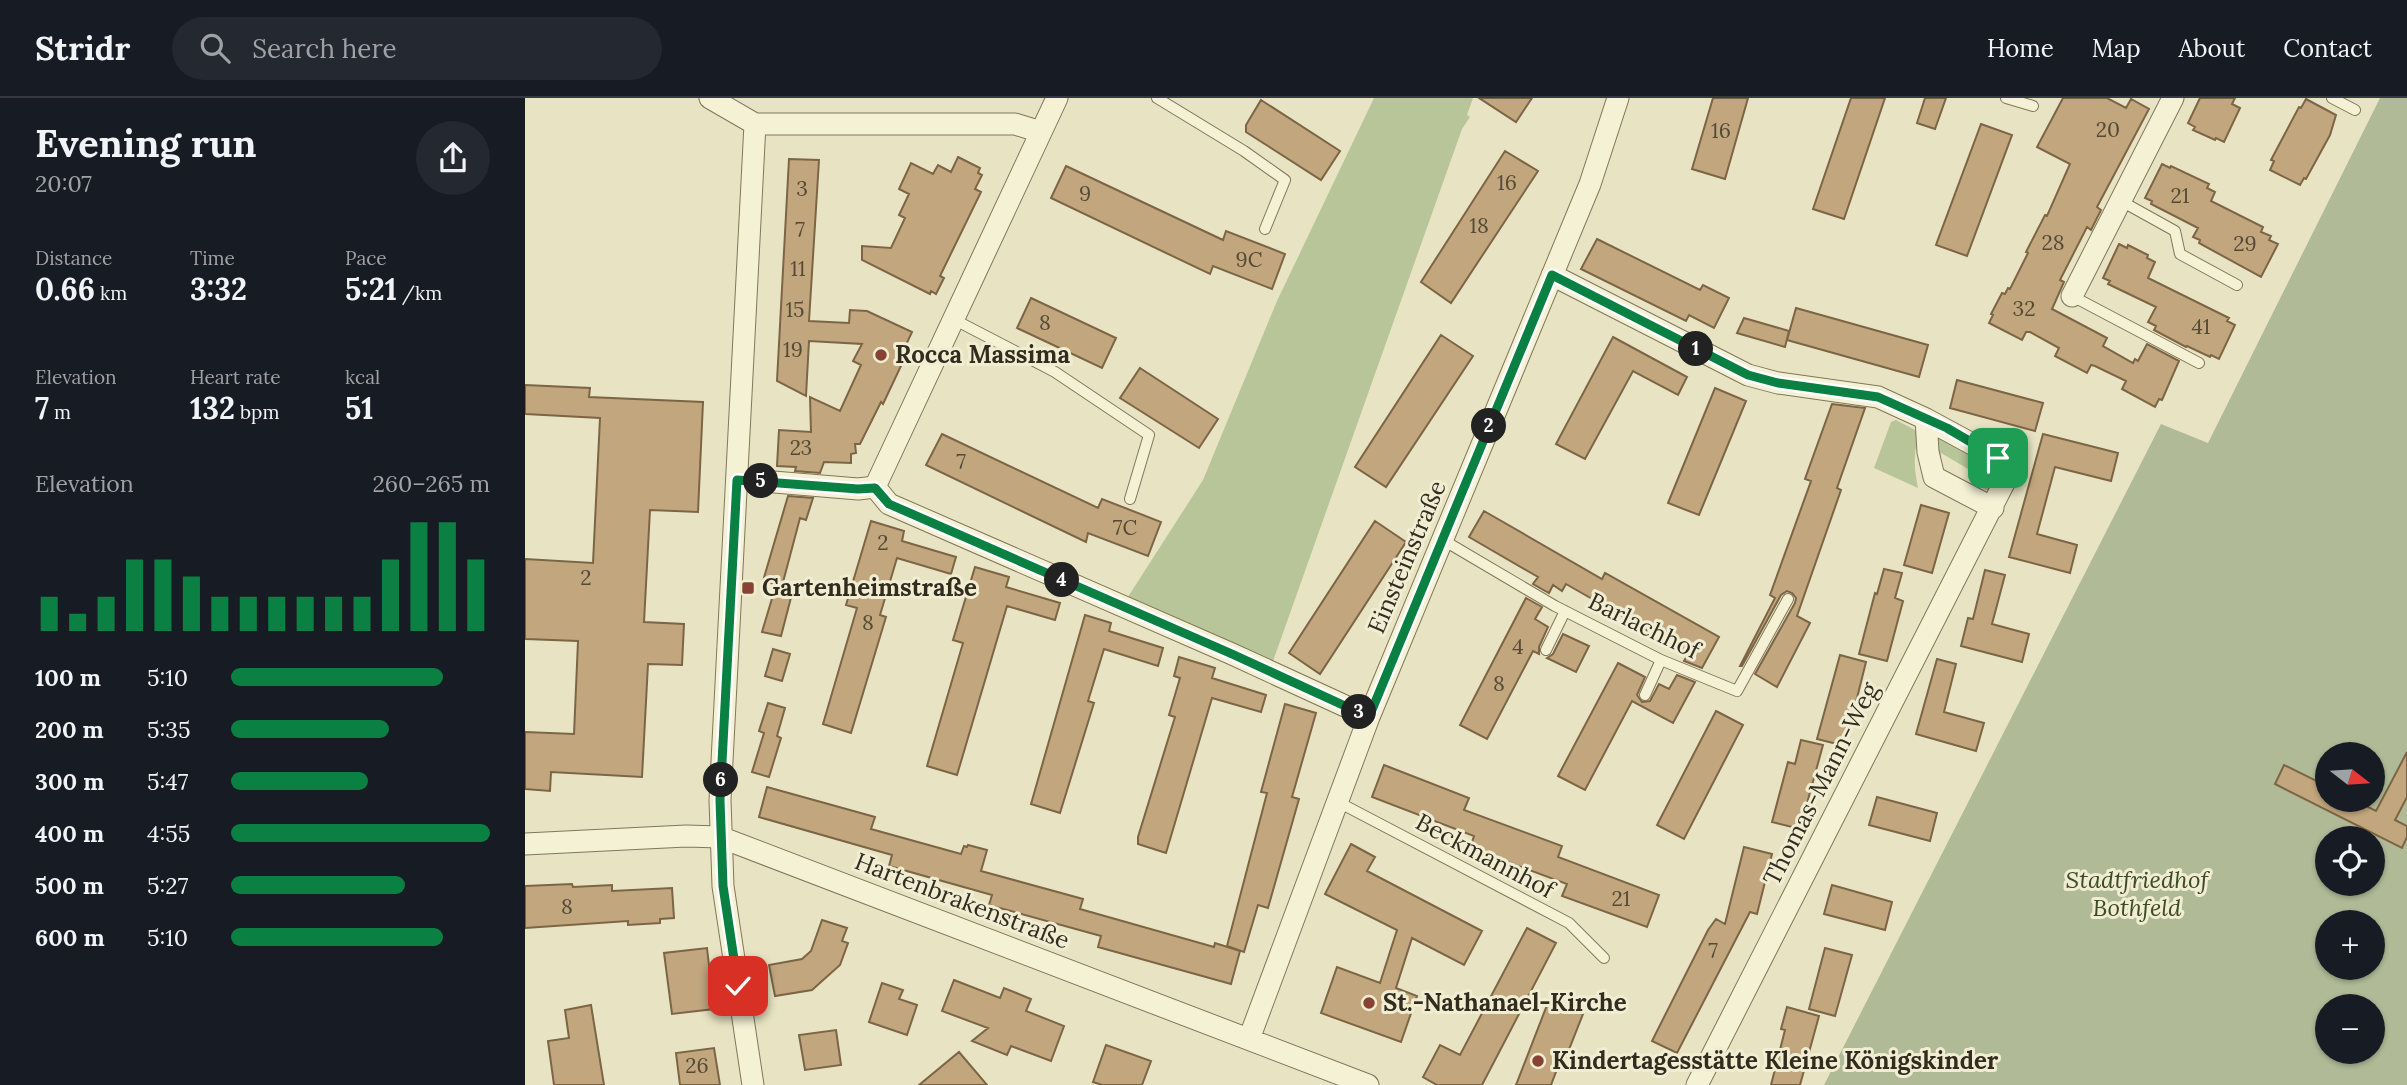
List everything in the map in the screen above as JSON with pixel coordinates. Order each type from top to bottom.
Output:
[{"type":"street","points":[[711,98],[755,124],[1015,124],[1041,132]]},
{"type":"street","points":[[875,488],[1057,98]]},
{"type":"street","name":"Einsteinstraße","points":[[1249,1039],[1369,717],[1590,184],[1618,98]]},
{"type":"street","points":[[2072,296],[2173,98]]},
{"type":"street","points":[[753,1085],[723,886],[720,800],[755,124]]},
{"type":"street","name":"Thomas-Mann-Weg","points":[[1552,275],[1748,375],[1778,383],[1870,395],[1926,419],[1998,458],[2005,469],[2005,481],[1993,508],[1697,1085]]},
{"type":"street","points":[[1926,419],[1928,452],[1934,477],[1993,508]]},
{"type":"street","points":[[737,480],[875,488]]},
{"type":"street","points":[[875,488],[889,504],[1220,648],[1369,717]]},
{"type":"street","name":"Hartenbrakenstraße","points":[[525,844],[686,836],[720,837],[1368,1085]]},
{"type":"lane","points":[[1157,98],[1244,150],[1285,180],[1265,229]]},
{"type":"lane","points":[[2006,98],[2033,106]]},
{"type":"lane","points":[[2332,98],[2355,110]]},
{"type":"lane","points":[[2121,201],[2175,231],[2180,254],[2237,285]]},
{"type":"lane","points":[[2072,296],[2199,363]]},
{"type":"lane","points":[[955,320],[1055,372],[1149,435],[1130,499]]},
{"type":"lane","name":"Barlachhof","points":[[1443,540],[1565,611],[1661,660],[1737,691],[1788,599]]},
{"type":"lane","points":[[1546,650],[1565,611]]},
{"type":"lane","points":[[1644,695],[1661,660]]},
{"type":"lane","name":"Beckmannhof","points":[[1338,802],[1569,923],[1604,958]]},
{"type":"green space","points":[[1374,98],[1473,98],[1467,115],[1470,117],[1462,129],[1272,664],[1126,600],[1203,480],[1277,301]]},
{"type":"green space","name":"Stadtfriedhof Bothfeld","points":[[2380,98],[2407,98],[2407,1085],[1824,1085],[2161,424],[2208,443]]},
{"type":"green space","points":[[1896,420],[1917,431],[1915,464],[1918,488],[1874,468],[1891,422]]},
{"type":"green space","points":[[1941,438],[1985,465],[1992,478],[1989,491],[1980,487],[1980,476],[1941,453],[1940,463],[1935,439]]},
{"type":"building","points":[[1479,98],[1532,98],[1516,122]]},
{"type":"building","points":[[1713,98],[1748,98],[1725,179],[1692,169]]},
{"type":"building","points":[[1851,98],[1885,98],[1844,219],[1813,209]]},
{"type":"building","points":[[1925,98],[1946,98],[1935,129],[1917,123]]},
{"type":"building","points":[[2063,98],[2107,98],[2126,108],[2131,99],[2149,109],[2097,207],[2101,210],[2091,230],[2087,227],[2060,280],[2064,282],[2052,309],[2107,338],[2103,346],[2133,363],[2135,359],[2138,361],[2147,344],[2179,361],[2162,400],[2159,399],[2155,407],[2122,389],[2126,381],[2091,365],[2087,373],[2055,356],[2059,348],[2030,332],[2026,332],[2022,340],[1989,323],[2002,293],[2005,294],[2008,288],[2010,289],[2070,164],[2037,147]]},
{"type":"building","points":[[2200,98],[2235,98],[2232,104],[2240,108],[2224,142],[2193,130],[2195,127],[2188,123]]},
{"type":"building","points":[[2306,99],[2336,115],[2330,135],[2300,185],[2270,170],[2274,161],[2271,160]]},
{"type":"building","points":[[1261,100],[1340,151],[1321,180],[1246,132],[1246,125]]},
{"type":"building","points":[[1981,124],[2012,135],[1967,256],[1936,245]]},
{"type":"building","points":[[1505,151],[1538,171],[1451,303],[1421,282]]},
{"type":"building","points":[[958,157],[980,168],[978,173],[982,175],[975,189],[981,192],[940,276],[944,278],[936,294],[931,291],[930,294],[862,260],[862,246],[891,248],[905,218],[899,215],[909,194],[899,189],[911,163],[933,174],[938,165],[951,172]]},
{"type":"building","points":[[789,159],[819,160],[809,321],[849,323],[850,310],[867,311],[912,332],[905,347],[909,349],[883,404],[881,402],[860,444],[855,444],[856,453],[851,454],[851,463],[824,462],[820,473],[777,466],[779,430],[811,432],[810,397],[840,411],[861,365],[853,361],[862,344],[809,341],[806,396],[777,381]]},
{"type":"building","points":[[2162,164],[2209,184],[2207,188],[2215,192],[2211,201],[2263,227],[2261,232],[2271,236],[2269,240],[2278,244],[2261,277],[2199,243],[2200,240],[2193,237],[2198,228],[2151,204],[2152,201],[2145,198]]},
{"type":"building","points":[[1066,166],[1223,240],[1226,231],[1285,254],[1272,289],[1213,266],[1210,274],[1051,198]]},
{"type":"building","points":[[1597,239],[1700,290],[1703,285],[1729,298],[1714,328],[1689,315],[1686,321],[1581,269]]},
{"type":"building","points":[[2119,244],[2127,248],[2128,245],[2148,255],[2147,258],[2155,262],[2148,278],[2229,318],[2227,321],[2235,325],[2219,359],[2186,347],[2154,330],[2156,326],[2148,322],[2156,307],[2108,284],[2110,281],[2103,278]]},
{"type":"building","points":[[1031,298],[1116,338],[1102,368],[1017,328]]},
{"type":"building","points":[[1796,308],[1928,345],[1919,377],[1787,340]]},
{"type":"building","points":[[1744,318],[1789,331],[1785,347],[1737,333]]},
{"type":"building","points":[[1441,335],[1473,356],[1386,487],[1355,467]]},
{"type":"building","points":[[1613,337],[1687,377],[1678,395],[1633,371],[1585,459],[1556,444]]},
{"type":"building","points":[[1140,368],[1218,419],[1199,448],[1120,398]]},
{"type":"building","points":[[1957,380],[2043,403],[2035,431],[1950,408]]},
{"type":"building","points":[[525,385],[590,388],[589,397],[703,402],[698,512],[650,510],[644,622],[684,624],[682,665],[648,664],[642,777],[551,772],[550,791],[525,789],[525,732],[574,734],[578,641],[525,639],[525,559],[593,563],[600,418],[525,414]]},
{"type":"building","points":[[1715,388],[1746,401],[1699,515],[1668,503]]},
{"type":"building","points":[[1832,404],[1865,408],[1837,488],[1841,490],[1797,616],[1810,623],[1777,687],[1755,674],[1795,603],[1796,598],[1792,593],[1787,591],[1781,595],[1740,666],[1775,598],[1770,595],[1811,481],[1805,479]]},
{"type":"building","points":[[942,434],[1098,508],[1102,499],[1161,522],[1148,556],[1088,533],[1086,542],[926,465]]},
{"type":"building","points":[[2043,434],[2118,453],[2111,481],[2055,467],[2037,534],[2077,545],[2070,573],[2009,557]]},
{"type":"building","points":[[788,496],[813,498],[806,520],[800,518],[782,586],[763,581]]},
{"type":"building","points":[[1921,505],[1949,513],[1932,573],[1904,565]]},
{"type":"building","points":[[1484,511],[1602,579],[1605,573],[1719,637],[1702,668],[1684,661],[1688,654],[1566,584],[1562,591],[1553,585],[1549,593],[1533,584],[1538,577],[1469,537]]},
{"type":"building","points":[[871,521],[904,531],[902,541],[956,557],[951,574],[897,558],[880,615],[886,617],[851,733],[823,724],[857,608],[846,605]]},
{"type":"building","points":[[1375,521],[1406,542],[1320,674],[1289,653]]},
{"type":"building","points":[[975,567],[1009,577],[1006,587],[1060,603],[1055,620],[1007,606],[957,775],[927,766],[963,643],[953,640]]},
{"type":"building","points":[[1884,569],[1902,573],[1895,598],[1903,601],[1887,661],[1859,654]]},
{"type":"building","points":[[1985,570],[2005,575],[1992,624],[2029,634],[2022,662],[1961,646],[1968,618],[1973,619]]},
{"type":"building","points":[[776,585],[793,590],[781,636],[762,632]]},
{"type":"building","points":[[1526,598],[1542,607],[1535,619],[1548,627],[1539,647],[1539,654],[1533,651],[1487,739],[1460,725]]},
{"type":"building","points":[[1085,615],[1111,623],[1109,631],[1163,648],[1158,666],[1104,649],[1088,701],[1094,703],[1060,813],[1031,804]]},
{"type":"building","points":[[1563,634],[1589,646],[1576,672],[1547,658],[1553,654]]},
{"type":"building","points":[[773,649],[790,654],[782,681],[765,676]]},
{"type":"building","points":[[1840,655],[1866,662],[1845,746],[1817,739]]},
{"type":"building","points":[[1179,657],[1215,668],[1212,678],[1266,695],[1261,712],[1212,698],[1166,853],[1138,844],[1138,837],[1175,717],[1169,715],[1180,678],[1174,676]]},
{"type":"building","points":[[1937,659],[1956,664],[1944,712],[1984,723],[1976,751],[1916,734]]},
{"type":"building","points":[[1618,663],[1645,677],[1637,695],[1642,702],[1650,701],[1659,684],[1669,689],[1677,675],[1695,682],[1673,723],[1632,701],[1585,790],[1558,776]]},
{"type":"building","points":[[768,703],[785,708],[777,736],[781,738],[769,777],[752,772],[764,733],[759,731]]},
{"type":"building","points":[[1285,704],[1316,713],[1292,797],[1299,799],[1268,908],[1258,905],[1244,952],[1227,946],[1267,793],[1261,792]]},
{"type":"building","points":[[1716,711],[1743,725],[1684,839],[1657,825]]},
{"type":"building","points":[[1801,740],[1823,745],[1800,829],[1772,822],[1788,762],[1795,764]]},
{"type":"building","points":[[2407,752],[2407,797],[2395,820],[2407,826],[2407,837],[2402,848],[2385,839],[2385,826],[2358,826],[2331,812],[2385,812],[2385,794]]},
{"type":"building","points":[[1384,765],[1469,798],[1464,810],[1562,846],[1558,857],[1659,895],[1647,927],[1562,896],[1567,884],[1470,848],[1474,836],[1372,797]]},
{"type":"building","points":[[2284,765],[2315,780],[2315,804],[2275,784]]},
{"type":"building","points":[[767,787],[875,817],[871,829],[961,854],[964,846],[968,845],[987,850],[981,871],[1083,899],[1080,909],[1214,947],[1215,943],[1240,951],[1231,984],[1098,947],[1101,936],[989,905],[992,895],[889,866],[892,855],[759,817]]},
{"type":"building","points":[[1877,797],[1937,813],[1930,841],[1869,825]]},
{"type":"building","points":[[1351,844],[1375,857],[1367,871],[1482,931],[1464,965],[1412,938],[1396,988],[1417,996],[1401,1042],[1321,1013],[1337,967],[1380,983],[1397,930],[1325,894]]},
{"type":"building","points":[[1744,847],[1772,854],[1757,914],[1750,912],[1677,1053],[1652,1041],[1708,930],[1716,919],[1725,924]]},
{"type":"building","points":[[572,884],[573,887],[612,885],[612,891],[672,888],[674,918],[660,919],[660,923],[628,925],[628,921],[525,928],[525,886]]},
{"type":"building","points":[[1832,885],[1892,902],[1885,930],[1824,914]]},
{"type":"building","points":[[822,920],[847,928],[842,941],[848,943],[840,965],[812,990],[775,996],[769,965],[802,959],[811,951]]},
{"type":"building","points":[[1527,928],[1556,943],[1482,1085],[1437,1085],[1423,1077],[1440,1045],[1460,1055]]},
{"type":"building","points":[[707,948],[714,1009],[672,1014],[664,953]]},
{"type":"building","points":[[1825,948],[1852,955],[1835,1016],[1809,1009]]},
{"type":"building","points":[[954,980],[1000,998],[1004,988],[1031,999],[1026,1011],[1064,1026],[1051,1061],[1011,1046],[1007,1055],[972,1041],[988,1028],[942,1011]]},
{"type":"building","points":[[882,983],[903,990],[899,999],[917,1005],[907,1035],[869,1022]]},
{"type":"building","points":[[1549,1000],[1583,1014],[1566,1057],[1562,1056],[1551,1085],[1516,1085]]},
{"type":"building","points":[[591,1005],[604,1085],[554,1085],[548,1041],[569,1038],[565,1010]]},
{"type":"building","points":[[1787,1007],[1819,1016],[1800,1085],[1771,1085],[1785,1030],[1781,1029]]},
{"type":"building","points":[[836,1030],[841,1065],[805,1070],[799,1035]]},
{"type":"building","points":[[1106,1045],[1151,1061],[1142,1085],[1102,1085],[1093,1082]]},
{"type":"building","points":[[714,1048],[720,1085],[680,1085],[676,1053]]},
{"type":"building","points":[[959,1052],[987,1085],[919,1085]]},
{"type":"place","name":"Rocca Massima","points":[[881,355]]},
{"type":"place","name":"Gartenheimstraße","points":[[748,588]]},
{"type":"place","name":"St.-Nathanael-Kirche","points":[[1369,1003]]},
{"type":"place","name":"Kindertagesstätte Kleine Königskinder","points":[[1538,1061]]},
{"type":"route","points":[[738,986],[723,886],[720,837],[737,480],[875,488],[889,504],[1369,717],[1552,275],[1748,375],[1778,383],[1878,397],[1947,428],[1998,458]]}]
